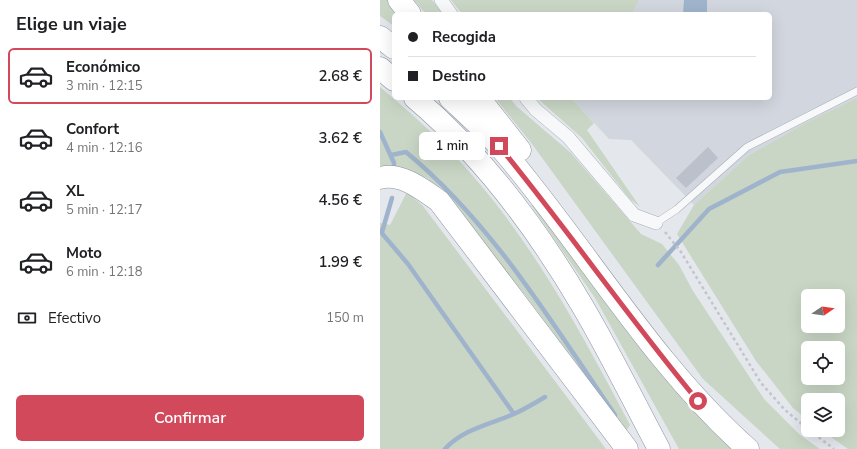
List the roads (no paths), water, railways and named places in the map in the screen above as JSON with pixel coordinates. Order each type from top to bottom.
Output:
[{"type":"highway","points":[[399,0],[408,12]]},
{"type":"highway","points":[[380,37],[392,46]]},
{"type":"highway","points":[[380,68],[392,78]]},
{"type":"highway","points":[[417,100],[438,118],[497,182],[531,227],[583,307],[659,449]]},
{"type":"highway","points":[[452,100],[499,146],[571,236],[663,359],[698,401],[748,449]]},
{"type":"highway","points":[[481,100],[552,192],[571,236]]},
{"type":"highway","points":[[380,178],[385,176],[412,182],[438,201],[483,263],[627,449]]},
{"type":"street","points":[[441,0],[450,12]]},
{"type":"street","points":[[528,100],[536,110],[568,137],[634,215],[656,223]]},
{"type":"lane","points":[[656,223],[677,209],[747,147],[857,91]]},
{"type":"water","points":[[684,0],[707,0],[707,12],[683,12]]},
{"type":"waterway","points":[[380,132],[394,163],[394,168]]},
{"type":"waterway","points":[[391,155],[406,152],[437,180],[494,243],[544,310],[615,415]]},
{"type":"waterway","points":[[658,265],[709,209],[780,172],[857,161]]},
{"type":"waterway","points":[[382,232],[392,198]]},
{"type":"waterway","points":[[380,231],[408,264],[514,414]]},
{"type":"waterway","points":[[445,449],[460,436],[514,414],[545,397]]}]
